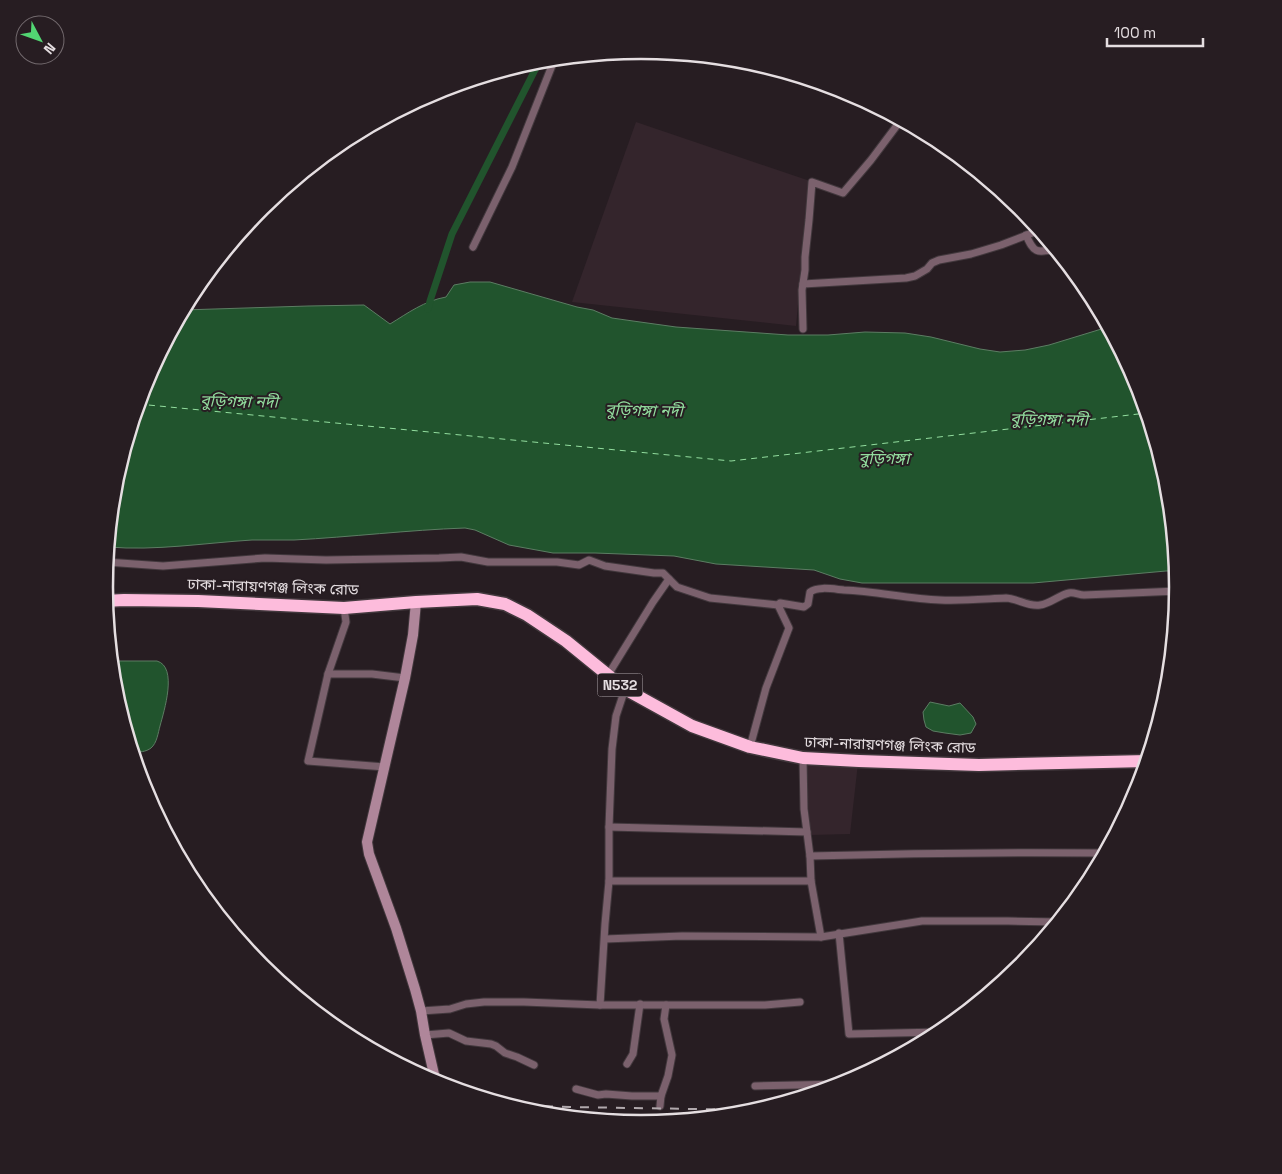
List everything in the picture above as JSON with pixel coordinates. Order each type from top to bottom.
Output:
[{"type":"highway","name":"ঢাকা-নারায়ণগঞ্জ লিংক রোড","points":[[113,601],[198,601],[344,608],[477,599],[505,604],[527,615],[566,641],[625,689],[692,726],[750,747],[803,758],[979,765],[1139,762]]},
{"type":"street","points":[[473,247],[512,167],[552,67]]},
{"type":"street","points":[[803,329],[802,290],[805,270],[804,257],[809,227],[812,182],[843,192],[871,160],[897,125]]},
{"type":"street","points":[[803,284],[916,276],[927,269],[932,263],[940,260],[971,254],[1032,233]]},
{"type":"street","points":[[1026,235],[1032,248],[1035,250],[1048,250]]},
{"type":"street","points":[[114,563],[163,566],[265,558],[326,560],[461,557],[488,562],[558,562],[578,565],[588,560],[605,566],[663,573],[677,587],[710,598],[778,606],[780,603],[804,607],[808,604],[810,592],[815,589],[942,600],[1006,598],[1016,599],[1032,606],[1041,605],[1070,592],[1084,596],[1169,591]]},
{"type":"street","points":[[608,675],[669,579]]},
{"type":"street","points":[[416,602],[405,678],[367,842],[369,854],[396,928],[415,989],[434,1073]]},
{"type":"street","points":[[750,747],[766,688],[789,628],[778,606]]},
{"type":"street","points":[[344,608],[346,622],[328,674],[308,761],[385,766]]},
{"type":"street","points":[[328,674],[372,674],[405,678]]},
{"type":"street","points":[[600,1004],[609,881],[612,749],[616,716],[625,689]]},
{"type":"street","points":[[803,758],[804,809],[811,881],[821,937]]},
{"type":"street","points":[[609,826],[807,832]]},
{"type":"street","points":[[810,856],[1008,852],[1097,853]]},
{"type":"street","points":[[609,881],[811,881]]},
{"type":"street","points":[[605,938],[682,936],[821,937],[922,922],[1049,922]]},
{"type":"street","points":[[839,933],[849,1034],[924,1032]]},
{"type":"street","points":[[421,1011],[450,1009],[466,1004],[484,1002],[765,1005],[800,1002]]},
{"type":"street","points":[[627,1064],[633,1054],[640,1004]]},
{"type":"street","points":[[660,1106],[672,1055],[664,1019],[666,1004]]},
{"type":"street","points":[[425,1034],[449,1033],[466,1041],[491,1044],[505,1053],[534,1065]]},
{"type":"street","points":[[755,1086],[817,1085]]},
{"type":"street","points":[[576,1089],[598,1095],[661,1096]]},
{"type":"shaded area","points":[[636,122],[810,181],[796,326],[572,302]]},
{"type":"shaded area","points":[[806,760],[858,763],[850,834],[810,835]]},
{"type":"water","name":"বুড়িগঙ্গা","points":[[470,282],[490,282],[593,310],[612,318],[676,327],[788,335],[828,335],[865,332],[905,333],[1000,352],[1025,350],[1049,345],[1101,329],[1115,353],[1129,385],[1151,450],[1165,518],[1169,571],[1033,583],[862,583],[840,579],[814,570],[716,564],[674,556],[553,553],[509,545],[475,530],[465,528],[294,540],[252,540],[162,547],[114,547],[123,484],[141,417],[167,353],[192,310],[364,305],[390,324],[423,304],[446,297],[454,285]]},
{"type":"water","points":[[118,661],[157,661],[163,665],[167,672],[168,690],[156,741],[151,748],[140,752],[131,724]]},
{"type":"water","points":[[930,702],[949,706],[960,703],[973,717],[976,724],[971,733],[960,735],[933,731],[926,727],[923,712]]},
{"type":"waterway","points":[[428,309],[452,234],[535,70]]},
{"type":"ferry route","points":[[146,405],[731,461],[1140,414]]},
{"type":"railway","points":[[545,1106],[719,1109]]},
{"type":"water label","name":"বুড়িগঙ্গা নদী","points":[[239,401]]},
{"type":"water label","name":"বুড়িগঙ্গা নদী","points":[[644,410]]},
{"type":"water label","name":"বুড়িগঙ্গা নদী","points":[[1049,419]]}]
